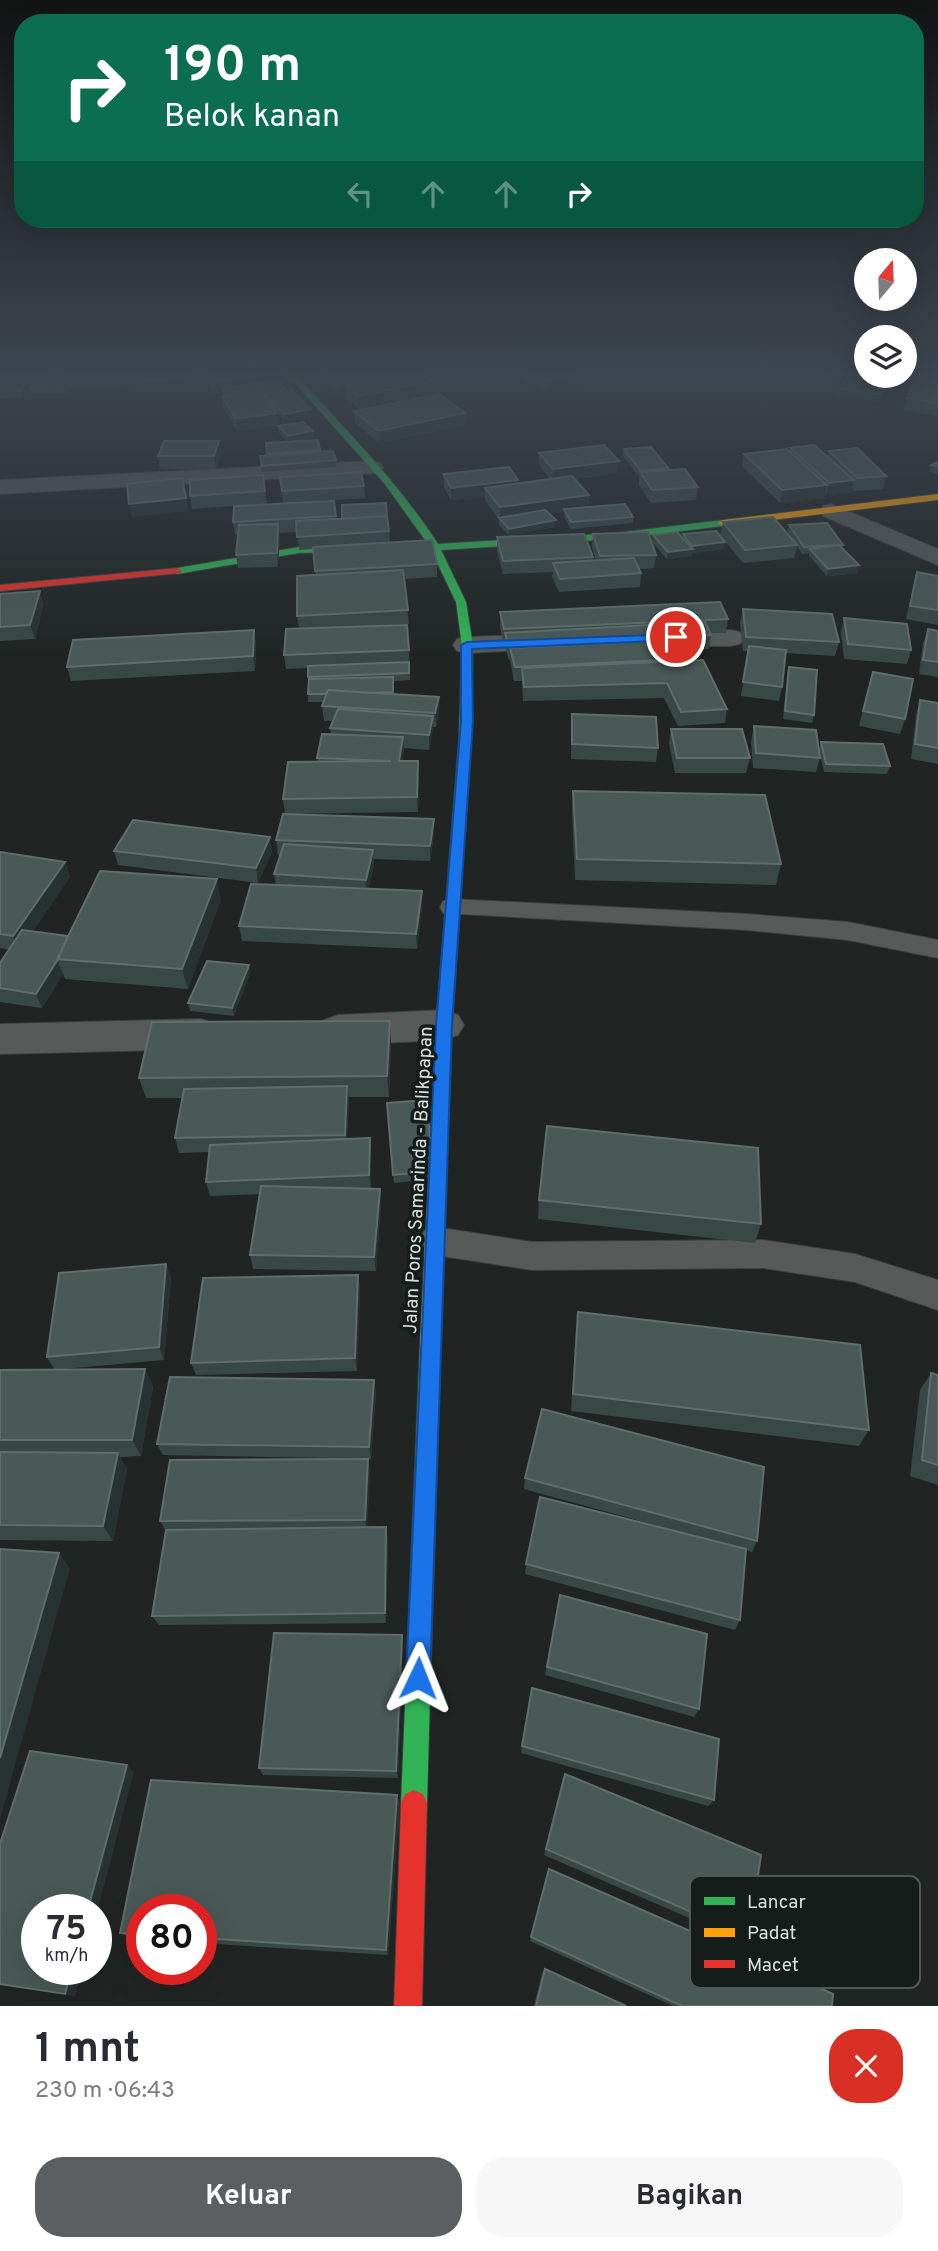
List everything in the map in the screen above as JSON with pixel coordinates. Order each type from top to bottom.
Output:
[{"type":"main road","name":"Jalan Poros Samarinda - Balikpapan","points":[[372,468],[436,547],[461,603],[467,645],[467,721],[444,1025],[423,1500],[408,2006]]},
{"type":"main road","points":[[0,587],[155,575],[299,550],[436,547],[617,536],[938,497]]},
{"type":"street","points":[[0,487],[372,468]]},
{"type":"street","points":[[831,511],[938,558]]},
{"type":"street","points":[[633,639],[730,638]]},
{"type":"street","points":[[467,645],[578,641]]},
{"type":"street","points":[[300,1031],[444,1025]]},
{"type":"street","points":[[0,1039],[232,1033]]},
{"type":"lane","points":[[452,907],[848,931],[938,949]]},
{"type":"lane","points":[[435,1241],[531,1256],[763,1254],[855,1268],[938,1295]]},
{"type":"building","points":[[509,467],[518,480],[451,488],[443,474]]},
{"type":"building","points":[[637,467],[668,468],[641,471]]},
{"type":"building","points":[[757,467],[807,467],[827,485],[782,490]]},
{"type":"building","points":[[811,467],[839,467],[854,480],[829,483]]},
{"type":"building","points":[[845,467],[876,467],[886,476],[857,478]]},
{"type":"building","points":[[685,469],[698,487],[652,490],[640,472]]},
{"type":"building","points":[[361,472],[364,486],[282,491],[280,477]]},
{"type":"building","points":[[263,475],[265,491],[190,496],[190,480]]},
{"type":"building","points":[[572,476],[589,495],[500,507],[485,488]]},
{"type":"building","points":[[182,478],[186,498],[129,504],[127,484]]},
{"type":"building","points":[[334,501],[336,516],[233,522],[234,506]]},
{"type":"building","points":[[386,503],[387,516],[342,519],[342,505]]},
{"type":"building","points":[[625,504],[633,517],[571,522],[564,509]]},
{"type":"building","points":[[545,510],[556,520],[509,529],[499,518]]},
{"type":"building","points":[[387,516],[389,531],[297,537],[296,521]]},
{"type":"building","points":[[773,517],[797,545],[745,550],[723,522]]},
{"type":"building","points":[[827,523],[843,545],[839,545],[859,565],[828,569],[810,549],[838,545],[804,547],[789,525]]},
{"type":"building","points":[[278,524],[277,553],[236,555],[239,525]]},
{"type":"building","points":[[716,531],[725,542],[692,546],[683,534]]},
{"type":"building","points":[[648,532],[656,555],[600,556],[593,534]]},
{"type":"building","points":[[677,532],[693,549],[668,552],[653,535]]},
{"type":"building","points":[[584,534],[593,557],[503,561],[497,537]]},
{"type":"building","points":[[432,540],[437,564],[315,571],[313,547]]},
{"type":"building","points":[[634,558],[641,573],[560,579],[553,563]]},
{"type":"building","points":[[403,570],[408,610],[297,616],[297,576]]},
{"type":"building","points":[[917,572],[938,576],[938,610],[910,606]]},
{"type":"building","points":[[40,591],[30,625],[0,627],[0,594]]},
{"type":"building","points":[[720,602],[728,619],[504,629],[500,612]]},
{"type":"building","points":[[743,609],[832,614],[839,642],[746,637]]},
{"type":"building","points":[[844,618],[907,624],[911,650],[848,644]]},
{"type":"building","points":[[705,622],[711,635],[509,646],[505,633]]},
{"type":"building","points":[[407,625],[409,650],[284,655],[286,629]]},
{"type":"building","points":[[928,629],[938,631],[938,662],[923,660]]},
{"type":"building","points":[[254,630],[253,656],[67,667],[73,640]]},
{"type":"building","points":[[674,640],[682,659],[515,667],[510,648]]},
{"type":"building","points":[[749,646],[786,650],[782,687],[743,682]]},
{"type":"building","points":[[703,660],[727,709],[681,712],[667,683],[524,687],[522,668]]},
{"type":"building","points":[[409,662],[409,673],[308,677],[308,666]]},
{"type":"building","points":[[789,667],[817,670],[814,715],[785,711]]},
{"type":"building","points":[[873,672],[913,679],[905,719],[863,711]]},
{"type":"building","points":[[393,677],[393,692],[328,690],[326,694],[308,694],[309,679]]},
{"type":"building","points":[[328,690],[439,697],[435,713],[322,706]]},
{"type":"building","points":[[920,700],[938,703],[938,748],[915,744]]},
{"type":"building","points":[[338,709],[433,716],[429,735],[330,728]]},
{"type":"building","points":[[572,714],[656,717],[658,748],[572,744]]},
{"type":"building","points":[[754,726],[816,730],[820,758],[756,753]]},
{"type":"building","points":[[671,729],[742,729],[750,758],[677,758]]},
{"type":"building","points":[[322,734],[403,737],[399,761],[418,761],[417,797],[283,799],[288,762],[391,761],[317,758]]},
{"type":"building","points":[[821,742],[883,744],[890,766],[826,764]]},
{"type":"building","points":[[573,791],[765,795],[781,864],[577,859]]},
{"type":"building","points":[[283,814],[434,819],[430,846],[276,840]]},
{"type":"building","points":[[133,820],[270,837],[256,868],[114,851]]},
{"type":"building","points":[[284,844],[373,850],[366,880],[274,874]]},
{"type":"building","points":[[0,852],[65,862],[13,936],[0,934]]},
{"type":"building","points":[[100,871],[217,879],[182,969],[57,959]]},
{"type":"building","points":[[251,884],[422,891],[416,934],[239,926]]},
{"type":"building","points":[[22,930],[68,936],[58,959],[36,994],[0,988],[0,963]]},
{"type":"building","points":[[207,961],[249,965],[232,1008],[188,1003]]},
{"type":"building","points":[[390,1021],[387,1076],[139,1078],[152,1022]]},
{"type":"building","points":[[347,1086],[345,1135],[175,1138],[184,1089]]},
{"type":"building","points":[[426,1100],[434,1171],[393,1175],[387,1103]]},
{"type":"building","points":[[547,1126],[758,1148],[761,1224],[539,1200]]},
{"type":"building","points":[[370,1138],[369,1175],[206,1182],[210,1145]]},
{"type":"building","points":[[261,1186],[380,1189],[374,1257],[250,1255]]},
{"type":"building","points":[[166,1264],[159,1347],[47,1357],[59,1273]]},
{"type":"building","points":[[358,1275],[355,1358],[191,1363],[203,1278]]},
{"type":"building","points":[[578,1312],[860,1345],[869,1430],[573,1394]]},
{"type":"building","points":[[145,1369],[132,1440],[0,1440],[0,1370]]},
{"type":"building","points":[[931,1373],[938,1375],[938,1465],[922,1460]]},
{"type":"building","points":[[170,1377],[374,1380],[369,1447],[157,1444]]},
{"type":"building","points":[[542,1409],[764,1467],[757,1541],[525,1478]]},
{"type":"building","points":[[0,1452],[118,1453],[103,1526],[0,1525]]},
{"type":"building","points":[[368,1459],[365,1520],[160,1521],[170,1460]]},
{"type":"building","points":[[540,1497],[746,1549],[740,1620],[526,1564]]},
{"type":"building","points":[[386,1527],[385,1613],[152,1616],[166,1530]]},
{"type":"building","points":[[0,1549],[59,1553],[0,1758]]},
{"type":"building","points":[[560,1595],[707,1634],[699,1709],[547,1667]]},
{"type":"building","points":[[274,1633],[402,1635],[396,1771],[259,1768]]},
{"type":"building","points":[[532,1688],[719,1739],[714,1800],[522,1746]]},
{"type":"building","points":[[30,1751],[127,1765],[92,1894],[21,1894],[21,1985],[68,1985],[65,1994],[0,1984],[0,1844]]},
{"type":"building","points":[[565,1774],[761,1855],[758,1876],[690,1876],[690,1911],[546,1849]]},
{"type":"building","points":[[151,1780],[397,1795],[386,1950],[217,1939],[217,1894],[128,1894]]},
{"type":"building","points":[[549,1869],[690,1931],[690,1988],[819,1988],[833,1994],[832,2006],[682,2006],[531,1937]]},
{"type":"building","points":[[126,1903],[126,1933],[120,1933]]},
{"type":"building","points":[[545,1969],[626,2006],[536,2006]]},
{"type":"traffic: fast","points":[[374,467],[432,542],[449,573],[464,612],[468,669],[455,877]]},
{"type":"traffic: fast","points":[[177,571],[299,550],[436,547],[616,536],[723,523]]},
{"type":"traffic: fast","points":[[414,1803],[430,1345]]},
{"type":"traffic: slow","points":[[723,523],[938,497]]},
{"type":"traffic: slow","points":[[430,1345],[444,1025],[455,877]]},
{"type":"traffic: jam","points":[[0,588],[177,571]]},
{"type":"traffic: jam","points":[[408,2006],[414,1803]]},
{"type":"route","points":[[418,1678],[444,1025],[467,721],[467,645],[676,637]]}]
